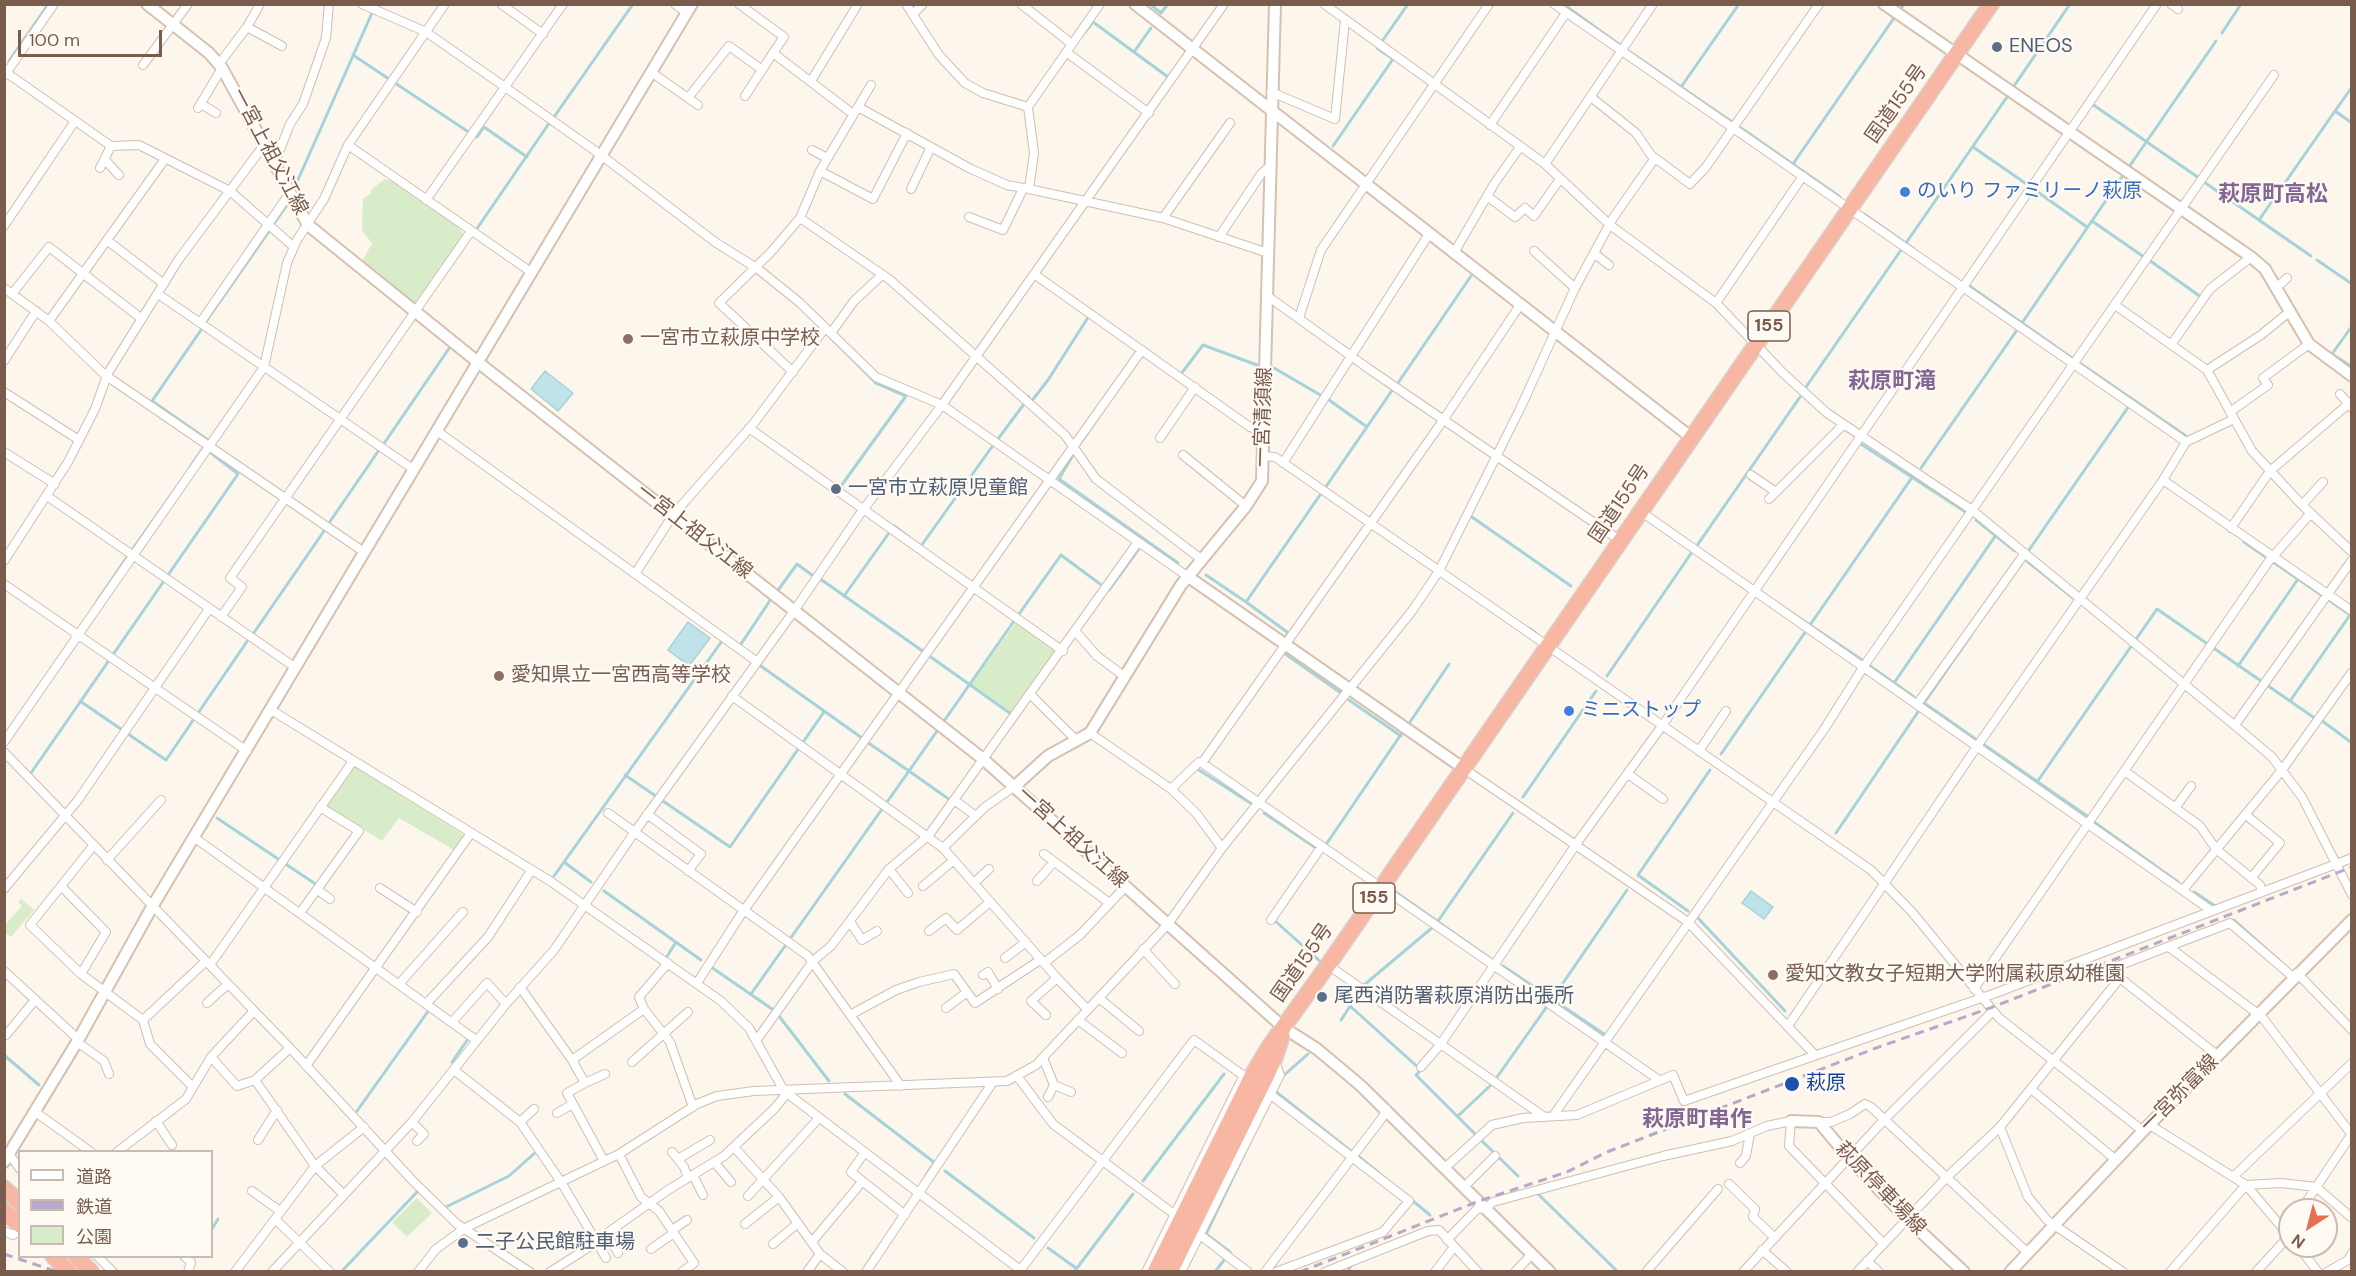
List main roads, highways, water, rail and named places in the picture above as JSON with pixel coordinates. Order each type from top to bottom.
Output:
[{"type":"highway","name":"国道155号","points":[[1155,1272],[1253,1074],[1991,4]]},
{"type":"highway","name":"国道155号","points":[[1170,1272],[1186,1212],[1274,1060],[1284,1028]]},
{"type":"highway","points":[[4,1188],[18,1201]]},
{"type":"highway","points":[[4,1211],[18,1223]]},
{"type":"highway","points":[[54,1258],[69,1272]]},
{"type":"highway","points":[[76,1258],[91,1272]]},
{"type":"main road","name":"一宮上祖父江線","points":[[147,4],[175,25],[220,66],[308,225],[479,363],[983,759],[1284,1028],[1317,1049],[1386,1109],[1550,1272]]},
{"type":"main road","points":[[1135,4],[1692,438]]},
{"type":"main road","name":"一宮清須線","points":[[1015,786],[1048,756],[1090,732],[1187,576],[1246,506],[1262,481],[1275,4]]},
{"type":"main road","points":[[1884,4],[2251,257],[2265,269],[2288,313],[2309,344],[2352,376]]},
{"type":"main road","points":[[6,1155],[77,1040],[152,907],[689,9]]},
{"type":"main road","points":[[1187,576],[1463,768]]},
{"type":"main road","name":"一宮弥富線","points":[[2010,1272],[2257,1014],[2352,920]]},
{"type":"main road","name":"萩原停車場線","points":[[1791,1121],[1819,1122],[1849,1158],[1907,1219],[1964,1272]]},
{"type":"water","points":[[545,371],[573,393],[558,411],[531,389]]},
{"type":"water","points":[[688,622],[710,638],[689,666],[668,650]]},
{"type":"water","points":[[1751,891],[1773,907],[1764,919],[1742,903]]},
{"type":"waterway","points":[[554,117],[633,4]]},
{"type":"waterway","points":[[1150,4],[1161,13],[1168,4]]},
{"type":"waterway","points":[[1383,40],[1408,4]]},
{"type":"waterway","points":[[1563,4],[1620,45]]},
{"type":"waterway","points":[[1681,87],[1739,4]]},
{"type":"waterway","points":[[1900,10],[1904,4]]},
{"type":"waterway","points":[[2014,86],[2070,4]]},
{"type":"waterway","points":[[2222,33],[2241,4]]},
{"type":"waterway","points":[[9,61],[47,6]]},
{"type":"waterway","points":[[293,191],[372,13]]},
{"type":"waterway","points":[[1793,164],[1894,18]]},
{"type":"waterway","points":[[1085,32],[1093,22],[1168,77]]},
{"type":"waterway","points":[[1134,52],[1151,28]]},
{"type":"waterway","points":[[2129,167],[2216,41]]},
{"type":"waterway","points":[[1333,146],[1393,59],[1377,48]]},
{"type":"waterway","points":[[1630,52],[1732,122]]},
{"type":"waterway","points":[[353,55],[389,79]]},
{"type":"waterway","points":[[395,83],[470,133]]},
{"type":"waterway","points":[[2352,87],[2335,111],[2352,123]]},
{"type":"waterway","points":[[1906,243],[2007,97]]},
{"type":"waterway","points":[[2092,104],[2199,178]]},
{"type":"waterway","points":[[2259,220],[2335,111]]},
{"type":"waterway","points":[[476,230],[550,122],[552,124]]},
{"type":"waterway","points":[[477,137],[484,127],[527,157]]},
{"type":"waterway","points":[[1741,128],[1840,197]]},
{"type":"waterway","points":[[1973,147],[2028,185]]},
{"type":"waterway","points":[[2022,323],[2122,177]]},
{"type":"waterway","points":[[2204,182],[2311,256]]},
{"type":"waterway","points":[[2032,188],[2087,227]]},
{"type":"waterway","points":[[273,225],[287,205]]},
{"type":"waterway","points":[[1864,214],[1914,249]]},
{"type":"waterway","points":[[2092,221],[2144,257]]},
{"type":"waterway","points":[[205,323],[270,230]]},
{"type":"waterway","points":[[1806,387],[1901,250]]},
{"type":"waterway","points":[[2149,260],[2201,297]]},
{"type":"waterway","points":[[2317,260],[2352,284]]},
{"type":"waterway","points":[[1398,383],[1471,276]]},
{"type":"waterway","points":[[1968,285],[2072,358]]},
{"type":"waterway","points":[[1028,396],[1031,402],[1089,316]]},
{"type":"waterway","points":[[2352,326],[2332,354],[2352,367]]},
{"type":"waterway","points":[[201,330],[152,401],[208,440]]},
{"type":"waterway","points":[[1921,468],[2017,330]]},
{"type":"waterway","points":[[828,335],[876,383],[906,396],[841,486]]},
{"type":"waterway","points":[[1181,374],[1203,345],[1257,365]]},
{"type":"waterway","points":[[383,445],[450,347]]},
{"type":"waterway","points":[[2081,364],[2186,436]]},
{"type":"waterway","points":[[1274,368],[1322,396]]},
{"type":"waterway","points":[[1325,488],[1393,389]]},
{"type":"waterway","points":[[1696,547],[1800,397]]},
{"type":"waterway","points":[[1329,400],[1367,427]]},
{"type":"waterway","points":[[998,439],[1024,404]]},
{"type":"waterway","points":[[2029,550],[2129,406]]},
{"type":"waterway","points":[[1079,445],[1099,417]]},
{"type":"waterway","points":[[921,546],[994,444]]},
{"type":"waterway","points":[[1861,444],[1967,513]]},
{"type":"waterway","points":[[190,467],[203,448]]},
{"type":"waterway","points":[[329,523],[379,450]]},
{"type":"waterway","points":[[31,773],[238,474],[211,453]]},
{"type":"waterway","points":[[1073,455],[1059,479],[1178,563]]},
{"type":"waterway","points":[[1810,625],[1913,476]]},
{"type":"waterway","points":[[132,550],[183,478]]},
{"type":"waterway","points":[[1206,575],[1246,602],[1320,495]]},
{"type":"waterway","points":[[1469,515],[1571,586]]},
{"type":"waterway","points":[[1976,520],[2015,551]]},
{"type":"waterway","points":[[894,526],[909,537]]},
{"type":"waterway","points":[[253,634],[324,531]]},
{"type":"waterway","points":[[844,596],[889,533]]},
{"type":"waterway","points":[[1894,683],[1996,535]]},
{"type":"waterway","points":[[2244,542],[2352,616]]},
{"type":"waterway","points":[[1109,590],[1138,550]]},
{"type":"waterway","points":[[1607,676],[1692,552]]},
{"type":"waterway","points":[[1019,614],[1061,555],[1100,584]]},
{"type":"waterway","points":[[97,601],[127,557]]},
{"type":"waterway","points":[[2027,561],[2073,598]]},
{"type":"waterway","points":[[779,589],[797,564],[812,575]]},
{"type":"waterway","points":[[819,578],[924,652]]},
{"type":"waterway","points":[[2238,666],[2298,579]]},
{"type":"waterway","points":[[741,644],[771,599]]},
{"type":"waterway","points":[[1246,602],[1287,632],[1287,635]]},
{"type":"waterway","points":[[1780,605],[1862,660]]},
{"type":"waterway","points":[[2037,782],[2157,609],[2316,719]]},
{"type":"waterway","points":[[2290,701],[2350,615]]},
{"type":"waterway","points":[[944,721],[1014,621]]},
{"type":"waterway","points":[[1529,628],[1537,634]]},
{"type":"waterway","points":[[1721,754],[1806,631]]},
{"type":"waterway","points":[[1972,634],[1924,703],[1977,740]]},
{"type":"waterway","points":[[80,701],[166,760],[248,640]]},
{"type":"waterway","points":[[554,876],[722,641]]},
{"type":"waterway","points":[[1284,653],[1341,693]]},
{"type":"waterway","points":[[928,655],[1011,714]]},
{"type":"waterway","points":[[758,664],[862,738]]},
{"type":"waterway","points":[[1408,725],[1449,664]]},
{"type":"waterway","points":[[1870,666],[1914,697]]},
{"type":"waterway","points":[[1523,797],[1596,691]]},
{"type":"waterway","points":[[1349,700],[1401,736]]},
{"type":"waterway","points":[[1836,833],[1920,709]]},
{"type":"waterway","points":[[625,775],[730,847],[824,712]]},
{"type":"waterway","points":[[2321,720],[2352,743]]},
{"type":"waterway","points":[[1325,846],[1404,730]]},
{"type":"waterway","points":[[867,742],[909,771],[937,731]]},
{"type":"waterway","points":[[1983,744],[2090,818]]},
{"type":"waterway","points":[[1196,768],[1252,804]]},
{"type":"waterway","points":[[1688,911],[1638,875],[1710,770]]},
{"type":"waterway","points":[[751,994],[909,771],[950,800]]},
{"type":"waterway","points":[[1264,813],[1316,848]]},
{"type":"waterway","points":[[1438,921],[1513,813]]},
{"type":"waterway","points":[[217,818],[317,885]]},
{"type":"waterway","points":[[2094,822],[2178,882]]},
{"type":"waterway","points":[[564,862],[591,882]]},
{"type":"waterway","points":[[1552,999],[1627,890]]},
{"type":"waterway","points":[[604,891],[701,960]]},
{"type":"waterway","points":[[1394,891],[1491,959]]},
{"type":"waterway","points":[[2194,892],[2215,906]]},
{"type":"waterway","points":[[1698,918],[1785,1011]]},
{"type":"waterway","points":[[1274,920],[1322,963]]},
{"type":"waterway","points":[[2234,920],[2280,961]]},
{"type":"waterway","points":[[1364,985],[1433,927]]},
{"type":"waterway","points":[[666,958],[676,942]]},
{"type":"waterway","points":[[1503,966],[1604,1034]]},
{"type":"waterway","points":[[711,967],[775,1011]]},
{"type":"waterway","points":[[1341,1020],[1360,991]]},
{"type":"waterway","points":[[1495,1080],[1548,1005]]},
{"type":"waterway","points":[[1350,1006],[1421,1070],[1416,1075],[1477,1136]]},
{"type":"waterway","points":[[357,1111],[429,1010],[432,1011]]},
{"type":"waterway","points":[[779,1016],[829,1081]]},
{"type":"waterway","points":[[454,1063],[452,1062],[468,1039]]},
{"type":"waterway","points":[[1282,1077],[1308,1054]]},
{"type":"waterway","points":[[4,1055],[39,1085]]},
{"type":"waterway","points":[[1143,1181],[1224,1074]]},
{"type":"waterway","points":[[1458,1116],[1493,1083]]},
{"type":"waterway","points":[[1275,1091],[1352,1152]]},
{"type":"waterway","points":[[845,1094],[935,1163]]},
{"type":"waterway","points":[[1482,1141],[1518,1176]]},
{"type":"waterway","points":[[1230,1252],[1206,1234],[1249,1144]]},
{"type":"waterway","points":[[446,1207],[509,1176],[536,1152]]},
{"type":"waterway","points":[[1358,1156],[1430,1215]]},
{"type":"waterway","points":[[926,1175],[934,1163]]},
{"type":"waterway","points":[[945,1171],[1034,1238]]},
{"type":"waterway","points":[[341,1272],[417,1192]]},
{"type":"waterway","points":[[1074,1272],[1133,1194]]},
{"type":"waterway","points":[[1538,1194],[1618,1272]]},
{"type":"waterway","points":[[213,1227],[218,1219]]},
{"type":"waterway","points":[[1048,1248],[1076,1268]]},
{"type":"waterway","points":[[862,1272],[874,1253]]},
{"type":"waterway","points":[[1215,1272],[1224,1260]]},
{"type":"waterway","points":[[1347,1272],[1353,1263]]},
{"type":"railway","points":[[1300,1272],[1479,1201],[1567,1172],[1607,1152],[1876,1048],[1990,1008],[2352,867]]},
{"type":"railway","points":[[4,1254],[58,1272]]},
{"type":"place","name":"ENEOS","points":[[1997,47]]},
{"type":"place","name":"のいり ファミリーノ萩原","points":[[1905,192]]},
{"type":"place","name":"一宮市立萩原中学校","points":[[628,339]]},
{"type":"place","name":"一宮市立萩原児童館","points":[[836,489]]},
{"type":"place","name":"愛知県立一宮西高等学校","points":[[499,676]]},
{"type":"place","name":"ミニストップ","points":[[1569,711]]},
{"type":"place","name":"愛知文教女子短期大学附属萩原幼稚園","points":[[1773,975]]},
{"type":"place","name":"尾西消防署萩原消防出張所","points":[[1322,997]]},
{"type":"place","name":"萩原","points":[[1792,1084]]},
{"type":"place","name":"二子公民館駐車場","points":[[463,1243]]},
{"type":"district","name":"萩原町高松","points":[[2273,195]]},
{"type":"district","name":"萩原町滝","points":[[1892,382]]},
{"type":"district","name":"萩原町串作","points":[[1697,1120]]}]
